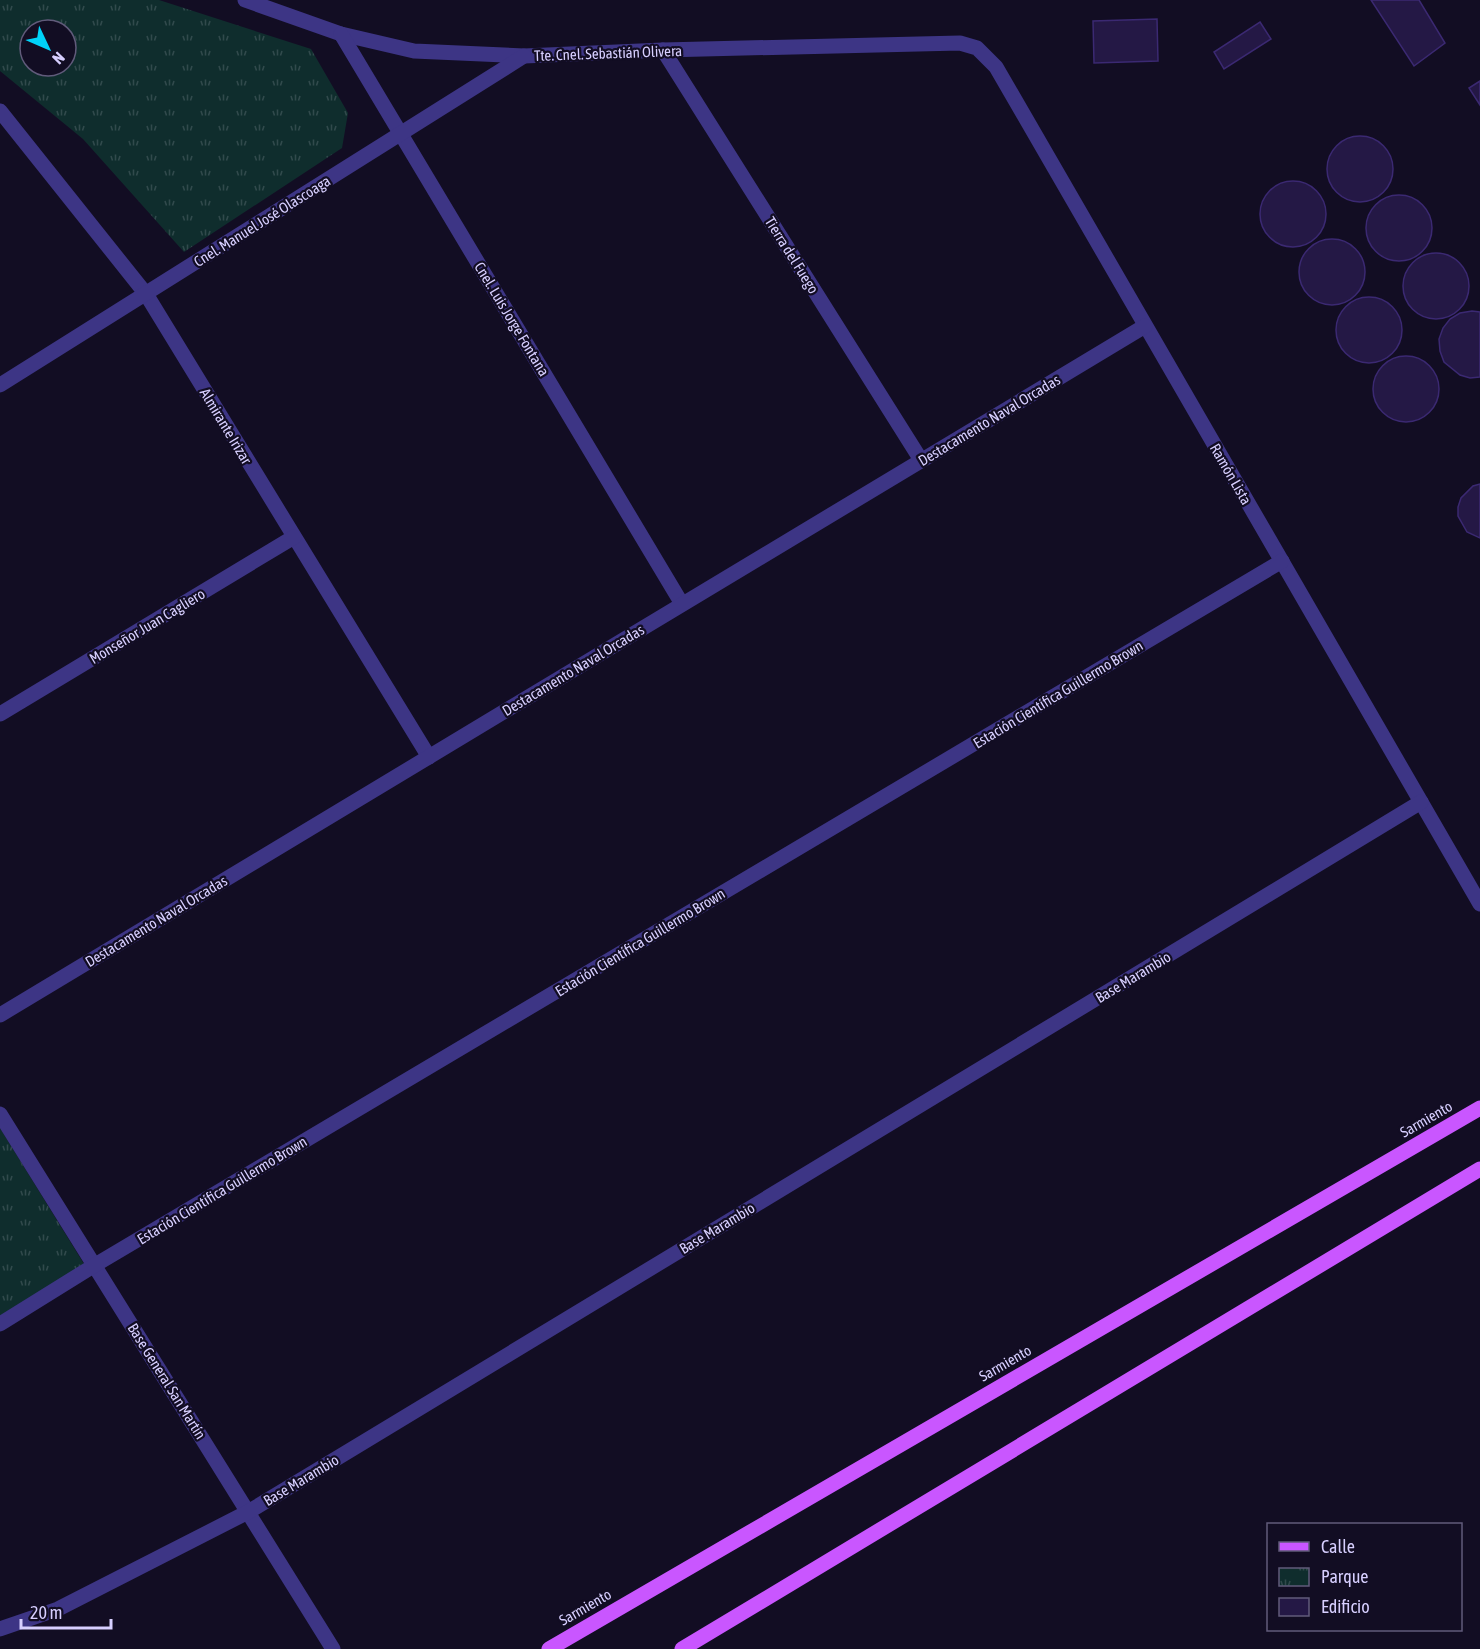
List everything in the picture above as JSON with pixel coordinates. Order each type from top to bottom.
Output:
[{"type":"main road","name":"Sarmiento","points":[[549,1649],[1480,1108]]},
{"type":"main road","points":[[682,1649],[1480,1169]]},
{"type":"street","name":"Tte. Cnel. Sebastián Olivera","points":[[245,0],[340,34],[414,51],[524,56],[663,50],[960,43],[977,48]]},
{"type":"street","name":"Cnel. Luis Jorge Fontana","points":[[340,34],[401,132],[682,604]]},
{"type":"street","name":"Ramón Lista","points":[[977,48],[996,67],[1480,904]]},
{"type":"street","name":"Tierra del Fuego","points":[[663,50],[921,460]]},
{"type":"street","name":"Cnel. Manuel José Olascoaga","points":[[0,384],[524,56]]},
{"type":"street","name":"Almirante Irizar","points":[[0,111],[146,294],[429,757]]},
{"type":"street","name":"Destacamento Naval Orcadas","points":[[0,1015],[1145,326]]},
{"type":"street","name":"Monseñor Juan Cagliero","points":[[0,714],[294,537]]},
{"type":"street","name":"Estación Científica Guillermo Brown","points":[[0,1324],[1282,561]]},
{"type":"street","name":"Base Marambio","points":[[0,1629],[58,1609],[248,1512],[1421,802]]},
{"type":"street","name":"Base General San Martín","points":[[0,1114],[333,1649]]},
{"type":"green space","points":[[0,0],[159,0],[311,49],[348,113],[342,148],[184,252],[83,139],[0,71]]},
{"type":"green space","points":[[0,1128],[84,1264],[0,1316]]},
{"type":"building","points":[[1371,0],[1419,0],[1445,43],[1414,66]]},
{"type":"building","points":[[1157,19],[1158,61],[1094,63],[1093,21]]},
{"type":"building","points":[[1260,22],[1271,39],[1224,69],[1214,52]]},
{"type":"building","points":[[1480,81],[1480,105],[1469,88]]},
{"type":"building","points":[[1353,136],[1367,136],[1379,141],[1388,150],[1393,169],[1391,182],[1384,193],[1367,202],[1353,202],[1341,197],[1332,188],[1327,176],[1327,162],[1332,150],[1341,141]]},
{"type":"building","points":[[1286,181],[1300,181],[1312,186],[1321,195],[1326,214],[1324,227],[1317,238],[1300,247],[1286,247],[1274,242],[1265,233],[1260,221],[1260,207],[1265,195],[1274,186]]},
{"type":"building","points":[[1392,195],[1406,195],[1418,200],[1427,209],[1432,228],[1430,241],[1423,252],[1406,261],[1392,261],[1380,256],[1371,247],[1366,235],[1366,221],[1371,209],[1380,200]]},
{"type":"building","points":[[1325,239],[1339,239],[1351,244],[1360,253],[1365,272],[1363,285],[1356,296],[1339,305],[1325,305],[1313,300],[1304,291],[1299,279],[1299,265],[1304,253],[1313,244]]},
{"type":"building","points":[[1430,253],[1442,253],[1460,262],[1467,273],[1469,286],[1467,299],[1460,310],[1449,317],[1430,319],[1417,314],[1408,305],[1403,292],[1403,280],[1408,267],[1417,258]]},
{"type":"building","points":[[1375,297],[1393,306],[1400,317],[1402,330],[1400,343],[1393,354],[1382,361],[1363,363],[1345,354],[1338,343],[1336,324],[1345,306],[1356,299]]},
{"type":"building","points":[[1480,312],[1480,377],[1470,378],[1460,375],[1444,362],[1439,339],[1450,319],[1460,313]]},
{"type":"building","points":[[1399,356],[1413,356],[1425,361],[1434,370],[1439,389],[1437,402],[1430,413],[1413,422],[1399,422],[1387,417],[1378,408],[1373,396],[1373,382],[1378,370],[1387,361]]},
{"type":"building","points":[[1480,484],[1480,538],[1467,532],[1458,516],[1458,507],[1461,498],[1473,486]]}]
